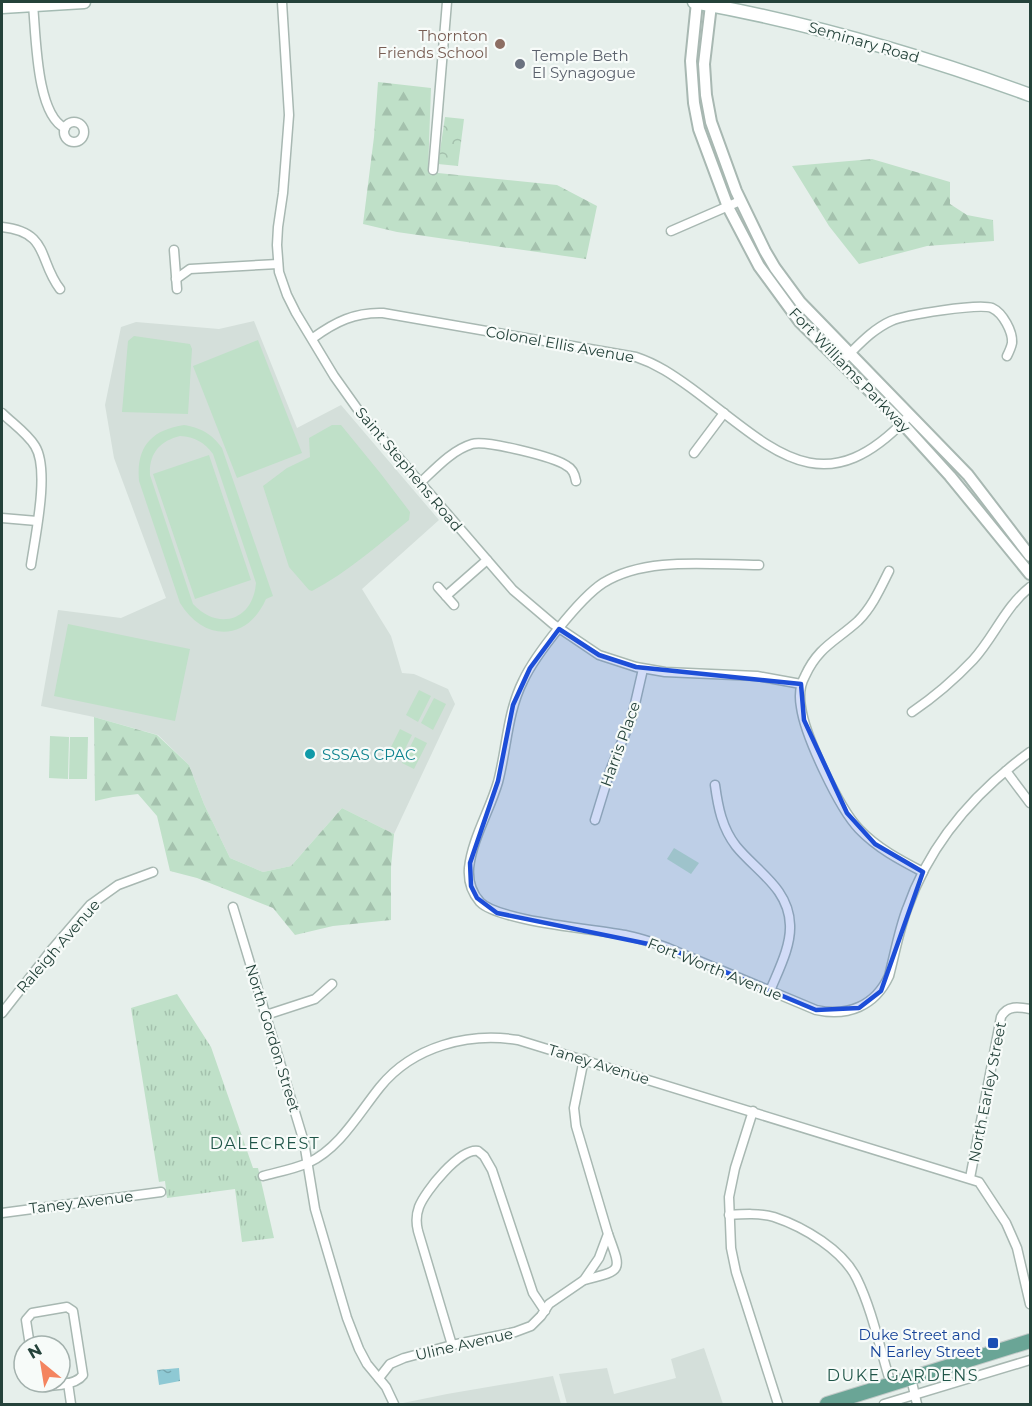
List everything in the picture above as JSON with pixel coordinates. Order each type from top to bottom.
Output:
[{"type":"main road","points":[[2,7],[84,2]]},
{"type":"main road","name":"Seminary Road","points":[[696,2],[804,25],[881,46],[959,69],[1030,95]]},
{"type":"main road","points":[[826,1404],[1030,1341]]},
{"type":"street","name":"Saint Stephens Road","points":[[282,2],[289,126],[278,227],[278,264],[287,295],[334,376],[361,414],[487,560],[529,605],[559,629],[608,659],[642,669],[757,676],[801,684]]},
{"type":"street","points":[[434,170],[447,2]]},
{"type":"street","name":"Fort Williams Parkway","points":[[696,2],[691,62],[694,103],[699,129],[728,207],[746,243],[779,296],[800,322],[902,423],[950,476],[1030,574]]},
{"type":"street","points":[[33,4],[44,101],[55,121],[65,128]]},
{"type":"street","name":"Fort Williams Parkway","points":[[711,5],[704,64],[711,122],[740,201],[765,251],[787,286],[816,320],[851,352],[968,475],[1030,556]]},
{"type":"street","points":[[671,231],[740,201]]},
{"type":"street","points":[[2,227],[22,231],[38,243],[53,281],[60,289]]},
{"type":"street","points":[[189,268],[177,284],[175,254],[189,268],[278,264]]},
{"type":"street","points":[[841,362],[868,335],[893,321],[926,313],[981,307],[992,308],[1006,323],[1012,343],[1007,356]]},
{"type":"street","name":"Colonel Ellis Avenue","points":[[313,338],[338,322],[372,312],[636,357],[658,365],[773,449],[801,462],[819,465],[842,463],[862,455],[894,433],[911,414]]},
{"type":"street","points":[[2,413],[33,443],[40,456],[42,472],[31,565]]},
{"type":"street","points":[[694,453],[724,413]]},
{"type":"street","points":[[420,483],[457,451],[478,442],[560,462],[569,467],[576,482]]},
{"type":"street","points":[[2,518],[37,521]]},
{"type":"street","points":[[446,596],[487,560]]},
{"type":"street","name":"Fort Worth Avenue","points":[[759,565],[671,564],[632,570],[605,582],[588,595],[559,629],[530,668],[513,705],[498,781],[472,855],[469,871],[473,892],[486,908],[497,913],[646,941],[825,1012],[844,1012],[866,1005],[881,991],[890,976],[906,912],[939,842],[968,806],[1030,752]]},
{"type":"street","points":[[889,571],[868,609],[857,621],[823,648],[811,665],[801,684],[800,705],[813,746],[847,813],[858,828],[876,844],[923,872]]},
{"type":"street","points":[[438,587],[454,605]]},
{"type":"street","points":[[912,712],[928,701],[974,659],[1003,616],[1020,595],[1030,587]]},
{"type":"street","name":"Harris Place","points":[[595,820],[610,771],[634,710],[642,669]]},
{"type":"street","points":[[1006,771],[1030,803]]},
{"type":"street","points":[[715,785],[720,817],[731,838],[771,880],[788,911],[789,939],[770,991]]},
{"type":"street","name":"Raleigh Avenue","points":[[2,1013],[90,904],[118,885],[153,872]]},
{"type":"street","name":"North Gordon Street","points":[[233,907],[304,1142],[315,1209],[347,1318],[359,1349],[386,1387],[394,1404]]},
{"type":"street","points":[[266,1015],[315,999],[333,984]]},
{"type":"street","name":"North Earley Street","points":[[1030,1009],[1018,1007],[1008,1009],[1003,1012],[999,1023],[970,1178],[983,1186],[1006,1223],[1017,1248],[1030,1304]]},
{"type":"street","name":"Taney Avenue","points":[[263,1176],[308,1162],[334,1143],[382,1084],[414,1059],[437,1046],[473,1038],[507,1038],[530,1042],[970,1178]]},
{"type":"street","points":[[584,1059],[574,1099],[576,1126],[618,1263],[613,1273],[584,1280]]},
{"type":"street","points":[[753,1111],[731,1184],[730,1248],[778,1404]]},
{"type":"street","points":[[452,1345],[416,1219],[418,1208],[427,1194],[455,1161],[473,1150],[484,1156],[492,1170],[533,1293],[545,1311]]},
{"type":"street","name":"Taney Avenue","points":[[2,1213],[161,1192]]},
{"type":"street","points":[[729,1215],[764,1215],[785,1222],[820,1241],[847,1265],[861,1289],[891,1384]]},
{"type":"street","name":"Uline Avenue","points":[[379,1378],[385,1369],[396,1361],[452,1345],[524,1329],[536,1321],[558,1296],[584,1280],[599,1258],[608,1234]]},
{"type":"street","points":[[29,1334],[27,1320],[32,1313],[68,1307],[73,1311],[83,1375],[79,1380],[72,1382]]},
{"type":"street","points":[[884,1404],[1030,1360]]},
{"type":"street","points":[[911,1378],[917,1404]]},
{"type":"highlighted area","points":[[559,629],[599,655],[636,667],[801,684],[804,720],[847,813],[875,844],[923,872],[881,991],[859,1008],[816,1010],[668,948],[497,913],[477,898],[471,886],[470,863],[498,781],[513,705],[530,668]]},
{"type":"shaded area","points":[[254,321],[297,428],[341,405],[439,520],[362,589],[391,636],[402,673],[414,674],[448,689],[455,704],[394,834],[342,808],[291,866],[263,872],[230,858],[204,804],[189,765],[158,735],[94,717],[41,706],[58,610],[121,618],[166,598],[114,458],[105,405],[121,327],[136,322],[219,329]]},
{"type":"shaded area","points":[[704,1348],[723,1404],[567,1404],[559,1374],[607,1368],[614,1394],[676,1378],[671,1359]]},
{"type":"shaded area","points":[[553,1376],[561,1404],[398,1404],[447,1394]]},
{"type":"green space","points":[[378,82],[431,88],[428,172],[557,185],[597,206],[586,259],[397,232],[363,224]]},
{"type":"green space","points":[[445,117],[464,119],[458,166],[438,164]]},
{"type":"green space","points":[[872,159],[950,182],[950,204],[967,215],[993,220],[994,241],[927,246],[859,264],[829,226],[792,166]]},
{"type":"green space","points":[[134,336],[190,344],[192,349],[188,414],[122,412],[128,341]]},
{"type":"green space","points":[[258,340],[302,453],[237,478],[193,366]]},
{"type":"green space","points":[[184,425],[201,430],[210,435],[222,448],[273,596],[266,599],[258,613],[248,623],[237,629],[225,632],[201,625],[180,603],[139,481],[140,459],[143,450],[154,436],[172,427]],"holes":[[[185,437],[199,441],[213,454],[256,583],[248,606],[233,618],[213,617],[193,604],[150,475],[151,460],[157,449],[173,438]]]},
{"type":"green space","points":[[332,425],[341,425],[410,512],[409,520],[350,567],[312,591],[289,567],[263,486],[287,468],[310,457],[309,438]]},
{"type":"green space","points":[[209,455],[251,580],[195,599],[153,474]]},
{"type":"green space","points":[[68,624],[190,649],[175,721],[54,696]]},
{"type":"green space","points":[[419,690],[431,696],[418,722],[406,715]]},
{"type":"green space","points":[[434,698],[446,704],[433,730],[421,723]]},
{"type":"green space","points":[[94,717],[157,735],[189,765],[204,804],[230,858],[263,872],[291,866],[342,808],[394,834],[391,867],[391,920],[333,926],[295,935],[273,908],[197,878],[170,871],[157,816],[138,794],[95,801]]},
{"type":"green space","points":[[400,729],[412,735],[399,761],[387,755]]},
{"type":"green space","points":[[50,736],[69,737],[68,779],[49,778]]},
{"type":"green space","points":[[70,737],[88,737],[87,779],[69,779]]},
{"type":"green space","points":[[415,737],[427,743],[414,769],[402,763]]},
{"type":"green space","points":[[674,848],[699,863],[691,874],[667,859]]},
{"type":"green space","points":[[177,994],[211,1047],[253,1168],[258,1168],[274,1238],[242,1242],[235,1189],[167,1198],[165,1181],[159,1182],[131,1008]]},
{"type":"water","points":[[179,1368],[180,1381],[159,1385],[157,1370]]},
{"type":"place","name":"Thornton Friends School","points":[[500,44]]},
{"type":"place","name":"Temple Beth El Synagogue","points":[[520,64]]},
{"type":"place","name":"SSSAS CPAC","points":[[310,754]]},
{"type":"place","name":"Duke Street and N Earley Street","points":[[993,1343]]},
{"type":"district","name":"DALECREST","points":[[265,1143]]},
{"type":"district","name":"DUKE GARDENS","points":[[903,1375]]}]
